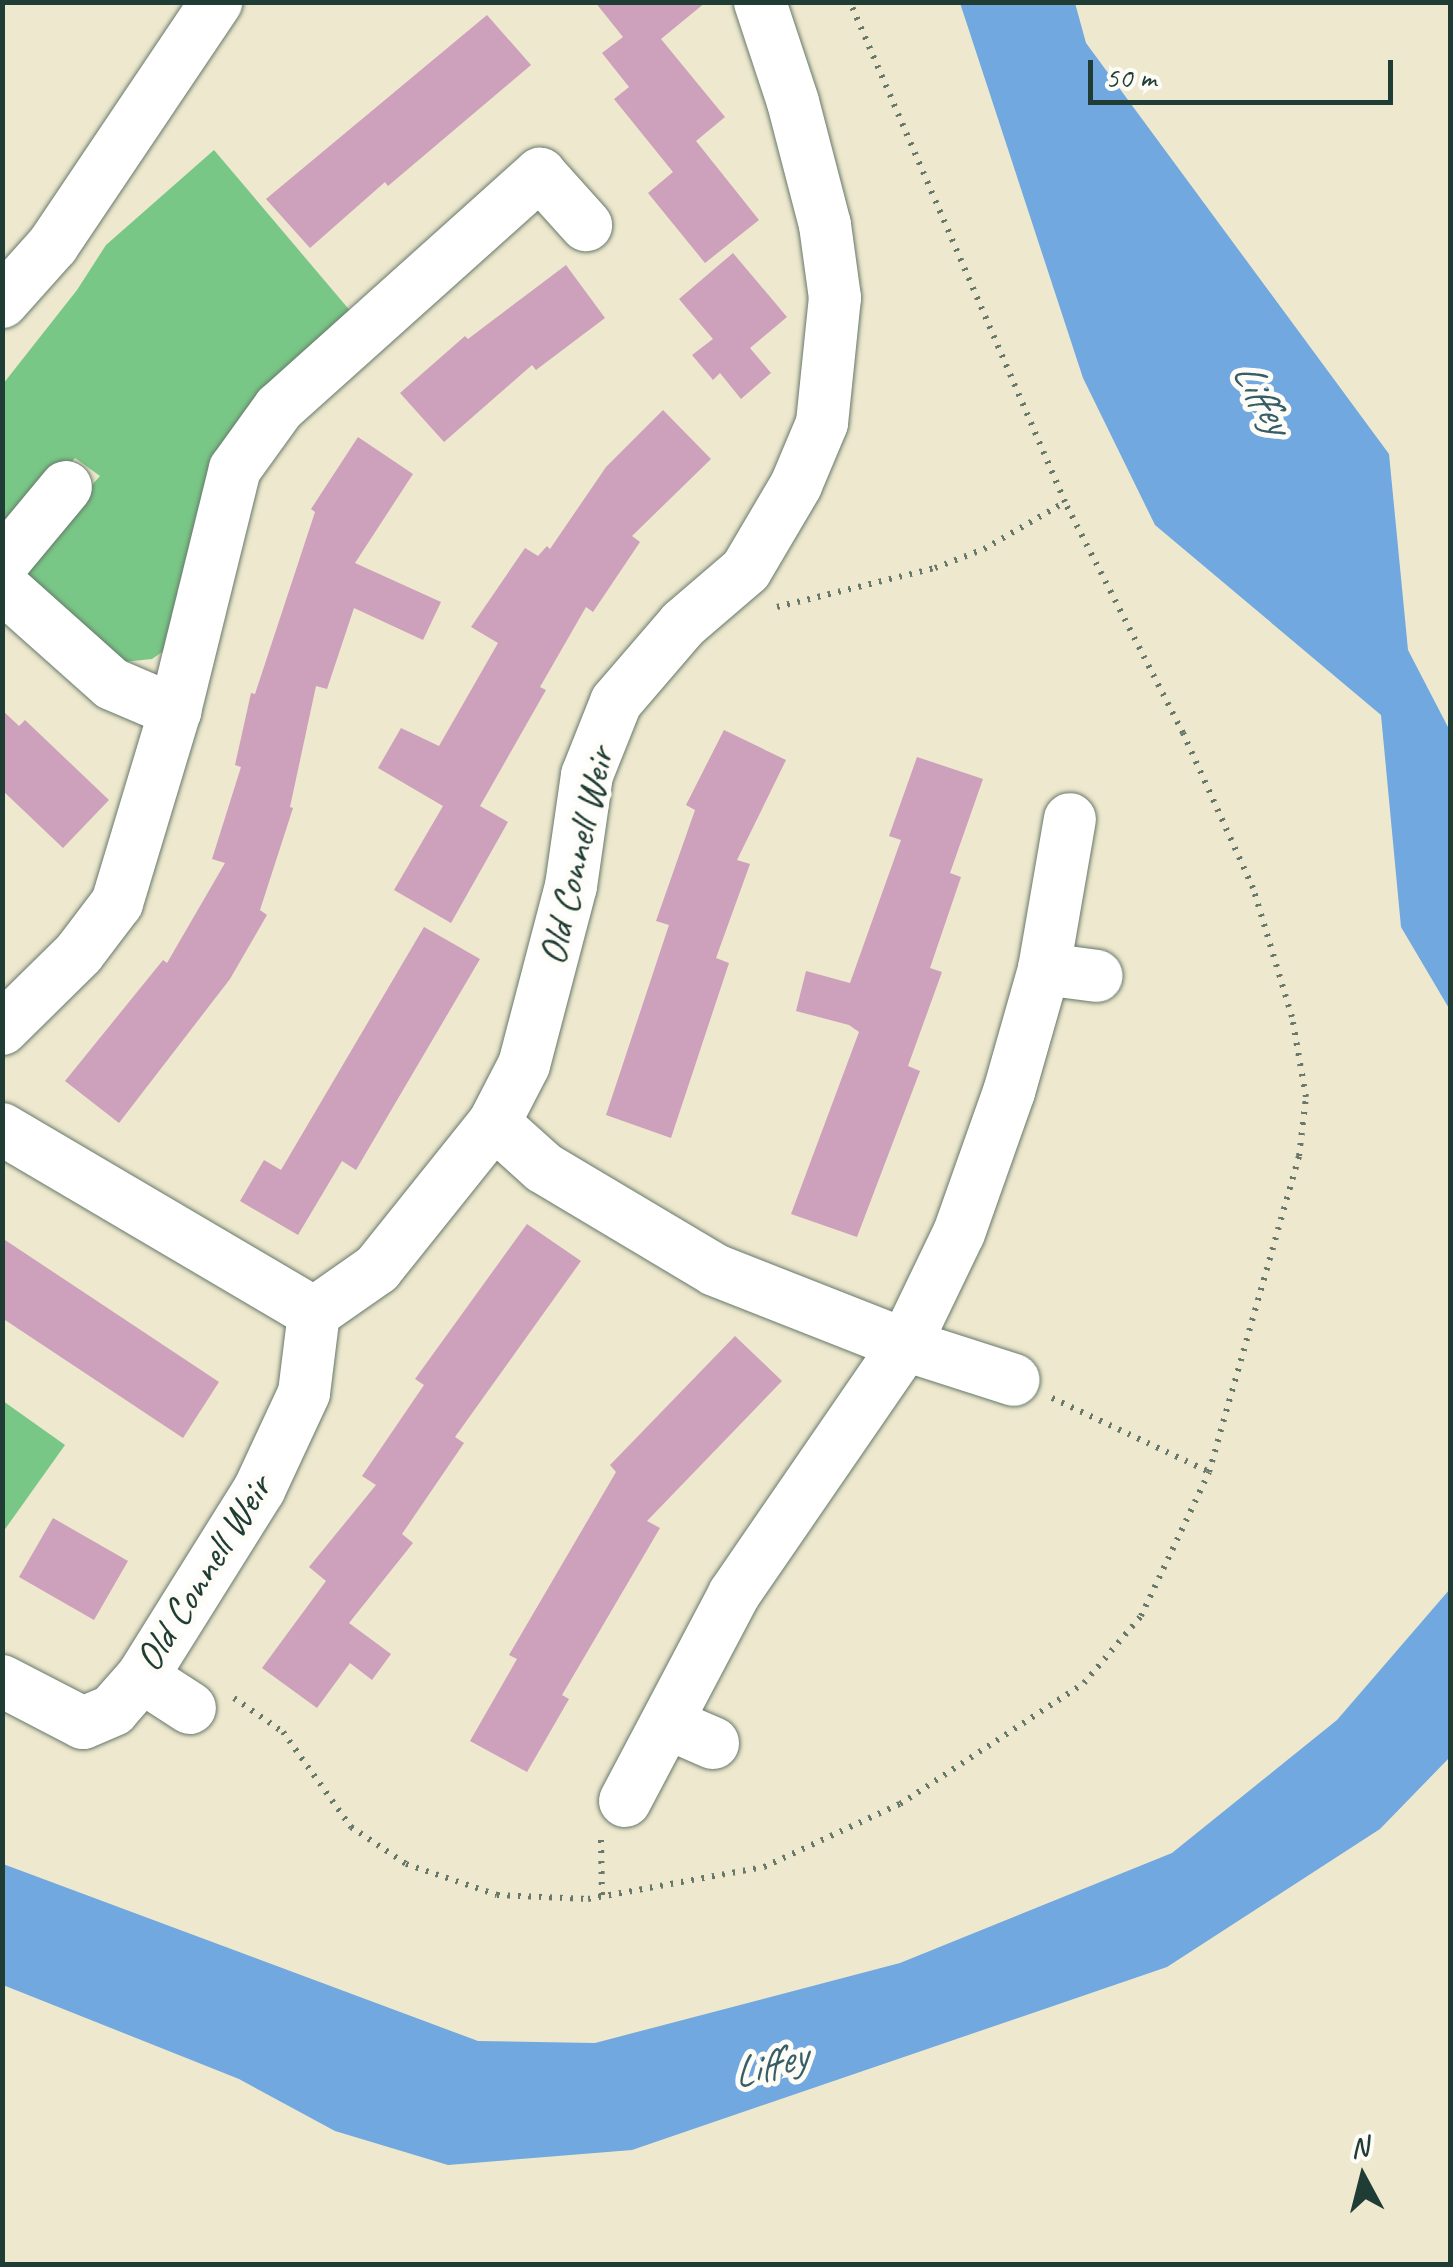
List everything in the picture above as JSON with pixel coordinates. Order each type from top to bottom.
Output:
[{"type":"street","points":[[2,302],[52,244],[216,2]]},
{"type":"street","name":"Old Connell Weir","points":[[2,1681],[84,1723],[112,1710],[142,1677],[259,1490],[304,1393],[314,1312],[377,1270],[494,1124],[524,1065],[571,886],[587,775],[616,702],[683,624],[746,570],[796,485],[822,424],[835,298],[825,225],[793,102],[760,2]]},
{"type":"street","points":[[2,1029],[78,953],[118,902],[175,711],[235,469],[278,408],[540,174],[586,225]]},
{"type":"street","points":[[2,564],[66,487]]},
{"type":"street","points":[[2,586],[112,684],[175,711]]},
{"type":"street","points":[[625,1801],[691,1734],[734,1594],[905,1345],[960,1233],[1009,1092],[1044,969],[1070,819]]},
{"type":"street","points":[[1044,969],[1098,976]]},
{"type":"street","points":[[494,1124],[544,1168],[715,1270],[905,1345],[1014,1380]]},
{"type":"street","points":[[2,1129],[314,1312]]},
{"type":"street","points":[[142,1677],[190,1708]]},
{"type":"path","points":[[763,612],[794,600],[936,568],[984,550],[1064,502]]},
{"type":"path","points":[[1014,1380],[1209,1472]]},
{"type":"green space","points":[[214,150],[352,313],[266,395],[175,643],[152,659],[123,662],[25,585],[32,551],[100,476],[75,458],[20,521],[3,523],[3,384],[77,290],[106,245]]},
{"type":"green space","points":[[3,1401],[65,1445],[3,1532]]},
{"type":"water","name":"Liffey","points":[[960,3],[1075,3],[1086,43],[1389,454],[1408,650],[1450,731],[1450,1010],[1401,927],[1381,715],[1155,525],[1083,378]]},
{"type":"water","name":"Liffey","points":[[1450,1589],[1450,1757],[1380,1829],[1167,1967],[632,2150],[448,2165],[335,2131],[239,2079],[3,1985],[3,1864],[478,2041],[595,2043],[900,1963],[1172,1853],[1337,1720]]},
{"type":"building","points":[[595,2],[706,2],[661,39],[725,117],[696,141],[759,220],[705,263],[648,193],[673,172],[614,99],[629,87],[602,53],[623,37]]},
{"type":"building","points":[[487,15],[531,65],[388,186],[385,182],[310,248],[266,199]]},
{"type":"building","points":[[733,253],[787,317],[750,348],[771,373],[741,399],[720,373],[713,380],[692,355],[713,339],[679,299]]},
{"type":"building","points":[[566,265],[605,318],[536,370],[532,365],[444,442],[400,393],[465,336],[468,339]]},
{"type":"building","points":[[663,410],[711,459],[632,536],[640,542],[593,612],[586,607],[540,687],[546,690],[480,806],[508,822],[451,923],[394,890],[443,806],[378,768],[401,728],[439,746],[498,643],[471,627],[525,548],[538,556],[547,546],[550,549],[606,467]]},
{"type":"building","points":[[358,437],[413,474],[355,563],[441,602],[423,640],[354,608],[327,689],[316,686],[290,807],[293,808],[260,910],[267,915],[230,979],[119,1123],[65,1081],[163,960],[167,963],[225,863],[212,859],[241,767],[235,765],[251,693],[255,694],[315,512],[311,509]]},
{"type":"building","points":[[2,710],[19,726],[25,720],[109,800],[63,848],[2,790]]},
{"type":"building","points":[[724,730],[786,760],[737,860],[750,864],[716,958],[729,963],[671,1138],[606,1115],[669,925],[656,921],[695,810],[686,805]]},
{"type":"building","points":[[917,757],[983,779],[950,873],[961,877],[930,968],[942,972],[908,1066],[920,1071],[857,1237],[791,1214],[859,1032],[849,1025],[796,1011],[806,971],[850,983],[901,840],[889,836]]},
{"type":"building","points":[[424,927],[480,959],[356,1170],[342,1161],[298,1235],[240,1201],[264,1160],[281,1170]]},
{"type":"building","points":[[527,1224],[581,1261],[455,1437],[464,1443],[402,1534],[413,1543],[349,1623],[391,1654],[372,1680],[350,1663],[317,1708],[262,1668],[326,1581],[309,1567],[376,1485],[362,1476],[424,1385],[415,1379]]},
{"type":"building","points":[[2,1238],[219,1382],[183,1438],[2,1318]]},
{"type":"building","points":[[735,1336],[782,1381],[647,1521],[660,1528],[562,1695],[569,1699],[527,1772],[470,1741],[517,1659],[509,1655],[616,1472],[610,1465]]},
{"type":"building","points":[[53,1518],[128,1561],[94,1620],[19,1577]]}]
